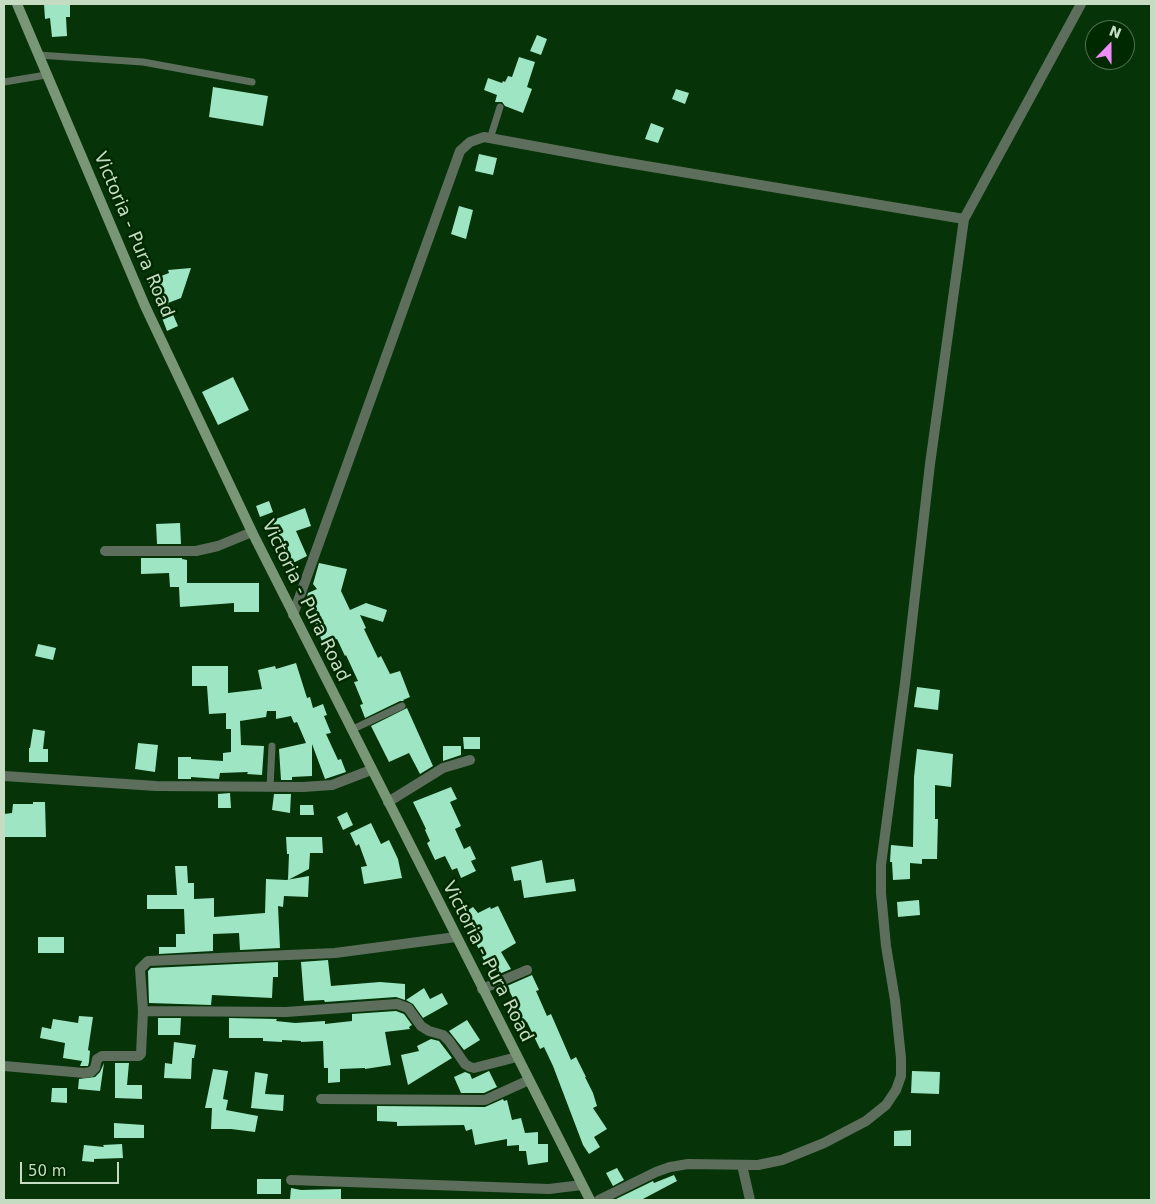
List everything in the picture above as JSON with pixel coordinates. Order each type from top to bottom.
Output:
[{"type":"main road","name":"Victoria - Pura Road","points":[[17,4],[145,306],[252,532],[590,1200]]},
{"type":"street","points":[[598,1200],[670,1167],[688,1164],[758,1166],[782,1160],[824,1143],[866,1121],[886,1105],[896,1090],[900,1076],[901,1058],[880,893],[881,865],[905,683],[930,464],[964,219],[1081,4]]},
{"type":"street","points":[[293,615],[460,151],[470,142],[490,138],[964,219]]},
{"type":"street","points":[[105,551],[196,551],[218,546],[252,532]]},
{"type":"street","points":[[388,802],[443,768],[470,760]]},
{"type":"street","points":[[4,776],[156,786],[270,787],[332,785],[371,770]]},
{"type":"street","points":[[4,1066],[84,1074],[91,1072],[95,1068],[97,1060],[102,1056],[139,1056],[141,1054],[143,1011],[140,969],[148,961],[335,953],[456,937]]},
{"type":"street","points":[[482,989],[527,970]]},
{"type":"street","points":[[143,1011],[286,1012],[397,1004],[408,1008],[422,1026],[443,1035],[449,1040],[465,1064],[470,1067],[474,1068],[517,1056]]},
{"type":"street","points":[[322,1099],[485,1100],[529,1080]]},
{"type":"street","points":[[742,1165],[750,1200]]},
{"type":"street","points":[[291,1180],[549,1189],[582,1185]]},
{"type":"lane","points":[[38,54],[143,62],[252,82]]},
{"type":"lane","points":[[4,82],[46,75]]},
{"type":"lane","points":[[490,138],[500,107]]},
{"type":"lane","points":[[351,730],[402,706]]},
{"type":"lane","points":[[270,787],[272,746]]},
{"type":"building","points":[[44,4],[70,4],[70,17],[66,17],[67,36],[52,37],[50,18],[45,19]]},
{"type":"building","points":[[537,35],[547,39],[541,55],[530,51]]},
{"type":"building","points":[[519,57],[535,62],[527,87],[532,89],[523,113],[505,106],[502,102],[495,102],[497,95],[484,90],[488,78],[502,83],[503,81],[505,82],[508,76],[512,77]]},
{"type":"building","points":[[213,87],[268,96],[263,126],[209,117]]},
{"type":"building","points":[[676,89],[689,93],[685,104],[672,99]]},
{"type":"building","points":[[651,123],[664,128],[658,143],[645,139]]},
{"type":"building","points":[[479,154],[497,158],[493,175],[475,171]]},
{"type":"building","points":[[459,206],[473,210],[466,239],[451,234]]},
{"type":"building","points":[[191,268],[181,298],[168,303],[178,326],[167,331],[148,281],[169,273],[168,270]]},
{"type":"building","points":[[233,377],[249,410],[218,425],[202,392]]},
{"type":"building","points":[[269,501],[273,512],[260,517],[256,506]]},
{"type":"building","points":[[305,508],[311,526],[296,531],[307,556],[287,566],[271,521]]},
{"type":"building","points":[[180,523],[181,544],[157,544],[156,524]]},
{"type":"building","points":[[141,558],[182,558],[187,560],[187,583],[259,583],[259,612],[234,612],[234,603],[180,607],[179,587],[170,587],[169,573],[141,574]]},
{"type":"building","points":[[319,563],[347,569],[341,591],[350,610],[366,603],[387,610],[383,622],[360,615],[366,628],[364,629],[378,658],[381,656],[390,674],[400,671],[410,697],[404,701],[400,701],[365,718],[360,705],[363,704],[354,682],[358,681],[346,655],[337,639],[323,644],[306,600],[308,593],[317,589],[313,584]]},
{"type":"building","points":[[38,644],[56,648],[53,660],[35,656]]},
{"type":"building","points":[[296,663],[307,698],[310,697],[313,708],[323,704],[327,715],[324,716],[331,733],[326,734],[338,760],[341,759],[346,772],[325,779],[312,744],[312,776],[292,777],[292,780],[281,780],[279,749],[306,743],[297,722],[294,723],[291,716],[276,719],[276,711],[267,711],[266,717],[240,721],[241,745],[264,746],[262,775],[247,774],[248,772],[220,773],[219,779],[191,777],[191,779],[178,779],[178,757],[223,761],[223,753],[231,752],[231,729],[226,729],[226,713],[209,714],[207,686],[192,686],[192,666],[228,666],[228,693],[262,689],[258,670],[275,666],[276,669]]},
{"type":"building","points":[[917,687],[940,690],[938,710],[914,707]]},
{"type":"building","points":[[407,708],[433,766],[420,774],[409,753],[389,762],[371,726]]},
{"type":"building","points":[[33,729],[45,731],[43,749],[48,749],[48,762],[29,762],[29,748]]},
{"type":"building","points":[[463,737],[480,737],[480,749],[464,749]]},
{"type":"building","points":[[138,743],[158,745],[155,772],[135,769]]},
{"type":"building","points":[[443,746],[461,746],[461,755],[443,761]]},
{"type":"building","points":[[917,749],[953,754],[951,787],[935,785],[935,819],[938,819],[937,859],[922,859],[922,864],[910,863],[910,879],[893,880],[892,862],[890,862],[891,845],[913,847],[914,777]]},
{"type":"building","points":[[451,787],[457,799],[450,802],[461,826],[455,829],[464,849],[470,846],[476,859],[471,861],[476,871],[461,878],[457,868],[452,870],[445,856],[435,860],[427,843],[430,841],[426,829],[413,802]]},
{"type":"building","points":[[230,793],[231,808],[218,808],[218,794]]},
{"type":"building","points":[[274,794],[291,794],[290,813],[272,810]]},
{"type":"building","points":[[33,802],[45,802],[46,837],[4,837],[4,814],[12,813],[13,804],[33,804]]},
{"type":"building","points":[[300,805],[313,805],[314,815],[300,815]]},
{"type":"building","points":[[347,812],[353,825],[343,830],[337,817]]},
{"type":"building","points":[[371,823],[381,844],[389,840],[398,859],[402,878],[364,884],[361,867],[367,866],[359,844],[356,846],[350,833]]},
{"type":"building","points":[[286,837],[322,837],[323,853],[310,853],[309,869],[288,880],[289,854],[287,854]]},
{"type":"building","points":[[542,860],[546,883],[574,879],[576,891],[524,898],[521,880],[514,881],[511,867]]},
{"type":"building","points":[[175,866],[187,866],[188,883],[194,883],[194,899],[214,898],[214,917],[265,913],[266,879],[286,880],[309,876],[308,897],[284,896],[283,907],[278,906],[280,948],[240,950],[239,933],[213,934],[213,951],[159,954],[159,947],[176,947],[176,934],[185,934],[184,909],[147,909],[147,895],[177,895]]},
{"type":"building","points":[[919,900],[920,915],[898,917],[897,902]]},
{"type":"building","points":[[498,906],[516,943],[501,952],[511,969],[497,975],[491,963],[486,965],[475,941],[478,939],[462,914],[473,907],[478,913],[490,907],[491,909]]},
{"type":"building","points":[[38,937],[64,937],[64,953],[38,953]]},
{"type":"building","points":[[328,960],[331,986],[380,982],[405,984],[405,1000],[396,997],[325,1002],[324,1000],[304,1001],[301,962]]},
{"type":"building","points":[[278,962],[278,977],[273,977],[272,998],[212,995],[211,1005],[149,1003],[148,971],[151,968]]},
{"type":"building","points":[[532,975],[539,990],[536,991],[547,1016],[551,1014],[571,1060],[576,1057],[593,1093],[597,1106],[593,1108],[607,1129],[594,1137],[600,1147],[589,1154],[583,1145],[544,1047],[540,1049],[527,1022],[518,1026],[514,1016],[520,1013],[507,986]]},
{"type":"building","points":[[424,988],[430,999],[442,993],[448,1004],[423,1018],[413,1004],[406,1000]]},
{"type":"building","points":[[396,1011],[404,1014],[412,1025],[409,1027],[410,1029],[385,1032],[391,1065],[365,1069],[340,1069],[340,1082],[328,1083],[328,1068],[324,1068],[323,1041],[301,1042],[282,1040],[282,1042],[263,1041],[263,1038],[229,1038],[229,1018],[277,1019],[276,1021],[295,1023],[325,1021],[325,1024],[352,1021],[352,1014]]},
{"type":"building","points":[[79,1016],[93,1017],[88,1050],[90,1051],[88,1066],[80,1066],[82,1061],[63,1058],[65,1043],[40,1038],[42,1027],[51,1029],[53,1019],[78,1023]]},
{"type":"building","points":[[158,1018],[181,1018],[180,1035],[158,1035]]},
{"type":"building","points":[[467,1020],[480,1040],[464,1050],[449,1031]]},
{"type":"building","points":[[431,1039],[439,1041],[452,1058],[408,1085],[401,1055],[419,1051],[417,1046]]},
{"type":"building","points":[[174,1042],[196,1045],[194,1058],[192,1058],[191,1079],[164,1078],[165,1063],[172,1064]]},
{"type":"building","points":[[104,1063],[100,1091],[78,1089],[79,1079],[95,1077],[100,1072]]},
{"type":"building","points":[[115,1063],[129,1063],[127,1085],[142,1085],[142,1099],[115,1098]]},
{"type":"building","points":[[213,1069],[228,1071],[223,1099],[228,1100],[226,1110],[258,1116],[255,1132],[211,1129],[212,1108],[205,1108]]},
{"type":"building","points":[[489,1071],[497,1087],[484,1093],[461,1093],[454,1077],[465,1072],[470,1074],[472,1079]]},
{"type":"building","points":[[912,1071],[940,1072],[939,1094],[911,1093]]},
{"type":"building","points":[[255,1072],[268,1074],[265,1094],[284,1095],[283,1111],[251,1108]]},
{"type":"building","points":[[52,1088],[67,1088],[67,1103],[51,1102]]},
{"type":"building","points":[[503,1099],[504,1101],[507,1100],[512,1120],[521,1118],[525,1133],[538,1132],[538,1144],[548,1144],[548,1162],[528,1165],[526,1151],[519,1151],[519,1145],[507,1146],[507,1139],[475,1145],[472,1129],[466,1131],[464,1125],[397,1126],[397,1122],[377,1121],[377,1106],[485,1107]]},
{"type":"building","points":[[114,1123],[144,1125],[144,1138],[114,1138]]},
{"type":"building","points":[[911,1130],[911,1146],[894,1146],[894,1131]]},
{"type":"building","points":[[122,1144],[123,1158],[94,1159],[94,1162],[82,1161],[84,1145],[104,1147],[103,1145]]},
{"type":"building","points":[[617,1168],[624,1180],[613,1186],[606,1173]]},
{"type":"building","points":[[674,1175],[677,1181],[641,1200],[614,1200],[653,1181],[654,1183]]},
{"type":"building","points":[[257,1179],[281,1179],[281,1194],[257,1194]]},
{"type":"building","points":[[291,1188],[301,1190],[341,1189],[341,1200],[290,1199]]}]
